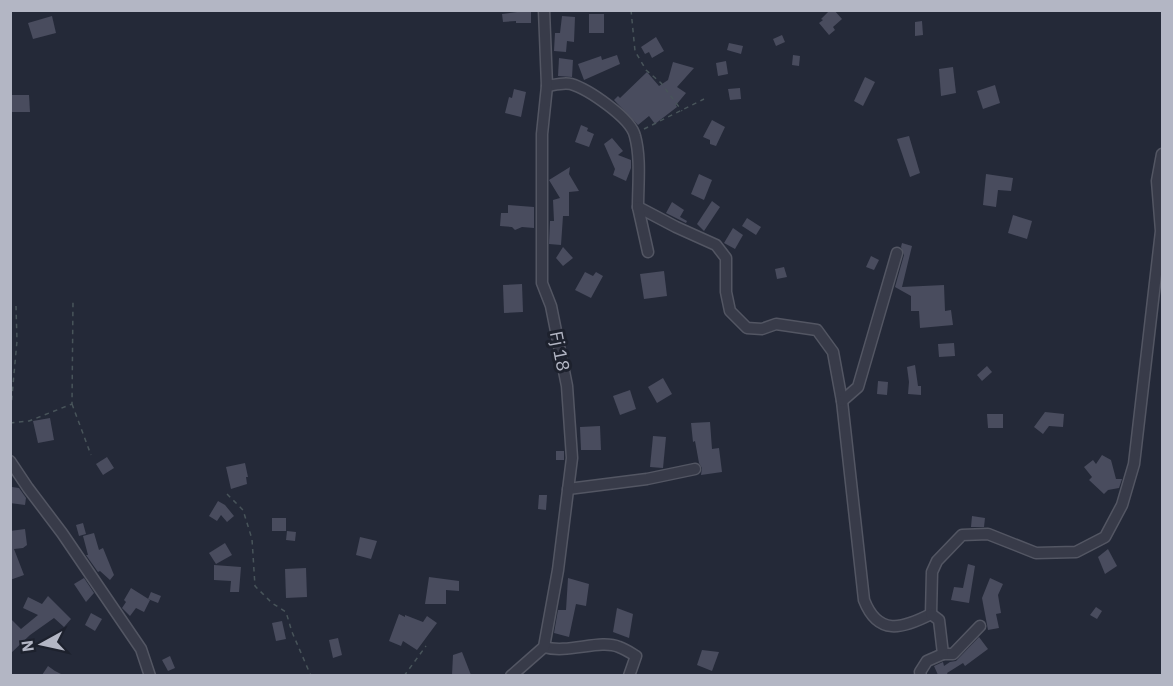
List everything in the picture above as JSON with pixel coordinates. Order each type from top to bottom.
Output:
[{"type":"street","name":"Fj 18","points":[[544,10],[547,86],[542,134],[542,283],[551,306],[567,386],[572,458],[558,570],[544,647]]},
{"type":"street","points":[[547,86],[569,83],[593,94],[627,122],[635,134],[638,159],[638,207],[648,252]]},
{"type":"street","points":[[931,614],[932,572],[937,561],[963,536],[988,534],[1036,553],[1076,552],[1105,537],[1122,505],[1134,464],[1137,421],[1161,231],[1157,181],[1162,154]]},
{"type":"street","points":[[638,207],[716,245],[726,258],[726,292],[730,311],[747,328],[762,329],[776,324],[817,330],[833,352],[842,401],[864,600],[868,611],[878,622],[900,627],[931,614]]},
{"type":"street","points":[[842,401],[858,387],[897,253]]},
{"type":"street","points":[[10,461],[141,649],[150,675]]},
{"type":"street","points":[[568,489],[647,479],[695,469]]},
{"type":"street","points":[[931,614],[939,620],[943,654]]},
{"type":"street","points":[[921,675],[920,672],[927,661],[943,654],[953,654],[980,626]]},
{"type":"street","points":[[511,675],[544,647],[555,651],[598,646],[618,646],[636,656],[629,675]]},
{"type":"path","points":[[631,10],[635,51],[646,70],[661,83],[682,111]]},
{"type":"path","points":[[635,134],[704,99]]},
{"type":"path","points":[[74,301],[72,404],[91,455]]},
{"type":"path","points":[[10,418],[16,341],[16,306]]},
{"type":"path","points":[[10,423],[29,422],[72,404]]},
{"type":"path","points":[[227,494],[243,510],[252,539],[255,586],[272,603],[286,612],[311,675]]},
{"type":"path","points":[[404,675],[426,646]]},
{"type":"building","points":[[517,10],[531,10],[531,23],[503,22],[502,14],[517,12]]},
{"type":"building","points":[[830,10],[834,10],[842,19],[833,27],[835,30],[829,35],[819,23]]},
{"type":"building","points":[[589,14],[604,14],[604,33],[589,33]]},
{"type":"building","points":[[52,16],[56,33],[33,39],[28,23]]},
{"type":"building","points":[[562,16],[575,17],[574,42],[567,41],[566,52],[554,51],[555,33],[560,33]]},
{"type":"building","points":[[922,21],[923,35],[915,36],[915,22]]},
{"type":"building","points":[[782,35],[785,42],[776,46],[773,39]]},
{"type":"building","points":[[656,37],[664,51],[652,58],[649,52],[645,54],[641,47]]},
{"type":"building","points":[[729,43],[743,46],[741,54],[727,50]]},
{"type":"building","points":[[617,55],[620,64],[584,80],[578,64],[601,56],[602,60]]},
{"type":"building","points":[[793,55],[800,56],[799,66],[792,65]]},
{"type":"building","points":[[559,58],[573,60],[572,77],[558,76]]},
{"type":"building","points":[[726,61],[728,74],[718,76],[716,63]]},
{"type":"building","points":[[673,62],[694,68],[677,87],[686,93],[676,105],[677,107],[655,124],[649,116],[638,125],[614,100],[618,96],[620,98],[647,72],[659,86],[668,80]]},
{"type":"building","points":[[953,67],[956,93],[941,96],[939,69]]},
{"type":"building","points":[[865,77],[875,82],[863,106],[854,101]]},
{"type":"building","points":[[995,85],[1000,103],[983,109],[977,91]]},
{"type":"building","points":[[740,88],[741,99],[730,100],[728,89]]},
{"type":"building","points":[[514,89],[526,92],[521,117],[505,113],[509,97],[512,98]]},
{"type":"building","points":[[10,95],[29,95],[30,112],[10,112]]},
{"type":"building","points":[[712,120],[725,127],[716,146],[703,137]]},
{"type":"building","points":[[581,125],[594,134],[589,147],[575,142]]},
{"type":"building","points":[[909,136],[920,173],[910,177],[897,139]]},
{"type":"building","points":[[612,138],[623,151],[618,155],[631,160],[631,168],[626,181],[613,175],[615,169],[604,144]]},
{"type":"building","points":[[570,167],[569,174],[579,191],[569,192],[569,216],[563,216],[561,245],[549,244],[550,221],[554,221],[553,200],[560,198],[549,180]]},
{"type":"building","points":[[699,174],[712,180],[704,200],[691,194]]},
{"type":"building","points":[[986,174],[1013,178],[1011,191],[998,190],[996,207],[983,205]]},
{"type":"building","points":[[712,201],[720,207],[704,231],[697,224]]},
{"type":"building","points":[[672,202],[684,210],[680,217],[687,221],[686,223],[666,213]]},
{"type":"building","points":[[508,205],[534,207],[534,228],[522,227],[515,230],[512,227],[500,226],[501,213],[508,213]]},
{"type":"building","points":[[1013,215],[1032,221],[1027,239],[1008,233]]},
{"type":"building","points":[[747,218],[761,227],[756,235],[742,226]]},
{"type":"building","points":[[733,228],[743,235],[735,249],[724,243]]},
{"type":"building","points":[[902,243],[912,246],[902,287],[944,285],[945,311],[951,310],[953,325],[920,328],[919,311],[911,311],[911,296],[895,287],[904,255]]},
{"type":"building","points":[[563,247],[573,258],[563,266],[556,258]]},
{"type":"building","points":[[871,256],[879,260],[874,270],[866,267]]},
{"type":"building","points":[[784,267],[787,277],[777,279],[775,269]]},
{"type":"building","points":[[664,271],[667,296],[644,299],[640,274]]},
{"type":"building","points":[[585,272],[593,276],[596,272],[603,276],[591,298],[575,290]]},
{"type":"building","points":[[522,284],[523,312],[504,313],[503,285]]},
{"type":"building","points":[[954,343],[955,356],[939,357],[938,344]]},
{"type":"building","points":[[915,365],[921,395],[908,394],[907,367]]},
{"type":"building","points":[[987,366],[992,372],[982,381],[977,375]]},
{"type":"building","points":[[663,378],[672,394],[657,403],[648,387]]},
{"type":"building","points":[[878,381],[888,382],[887,395],[877,394]]},
{"type":"building","points":[[630,390],[636,409],[620,415],[613,396]]},
{"type":"building","points":[[1045,412],[1064,414],[1063,427],[1049,426],[1043,434],[1034,427]]},
{"type":"building","points":[[987,414],[1003,414],[1003,428],[988,428]]},
{"type":"building","points":[[50,418],[54,440],[38,443],[33,421]]},
{"type":"building","points":[[710,422],[712,449],[719,448],[722,472],[701,475],[702,468],[695,441],[693,442],[691,423]]},
{"type":"building","points":[[600,426],[601,450],[581,450],[580,427]]},
{"type":"building","points":[[653,436],[666,437],[663,468],[650,467]]},
{"type":"building","points":[[556,451],[564,451],[564,460],[556,460]]},
{"type":"building","points":[[1102,455],[1111,460],[1116,479],[1122,479],[1119,488],[1108,490],[1104,494],[1089,480],[1092,477],[1084,467],[1093,460],[1096,464]]},
{"type":"building","points":[[107,457],[114,468],[103,475],[96,464]]},
{"type":"building","points":[[245,463],[247,484],[231,489],[226,467]]},
{"type":"building","points":[[12,487],[19,488],[26,498],[25,505],[10,503]]},
{"type":"building","points":[[539,495],[547,495],[546,510],[538,509]]},
{"type":"building","points":[[218,501],[225,505],[234,516],[227,522],[221,515],[217,521],[209,516]]},
{"type":"building","points":[[972,516],[985,518],[984,527],[971,527]]},
{"type":"building","points":[[272,518],[286,518],[286,531],[272,531]]},
{"type":"building","points":[[83,523],[86,534],[79,536],[76,525]]},
{"type":"building","points":[[25,529],[27,545],[14,549],[24,575],[10,580],[10,531]]},
{"type":"building","points":[[287,531],[296,532],[295,541],[286,540]]},
{"type":"building","points":[[94,533],[99,550],[103,548],[114,575],[110,580],[100,571],[98,572],[86,555],[88,555],[83,536]]},
{"type":"building","points":[[360,537],[377,541],[371,559],[356,555]]},
{"type":"building","points":[[225,543],[232,555],[216,564],[209,553]]},
{"type":"building","points":[[1108,549],[1117,566],[1105,574],[1098,557]]},
{"type":"building","points":[[968,564],[975,566],[969,603],[951,600],[954,587],[963,588]]},
{"type":"building","points":[[214,565],[241,567],[239,592],[230,592],[231,581],[214,580]]},
{"type":"building","points":[[306,568],[307,597],[286,598],[285,569]]},
{"type":"building","points":[[429,577],[459,581],[459,591],[446,590],[446,604],[425,604]]},
{"type":"building","points":[[84,578],[94,593],[86,602],[74,584]]},
{"type":"building","points":[[568,578],[589,584],[586,606],[576,604],[569,637],[554,633],[558,610],[566,610]]},
{"type":"building","points":[[990,578],[1003,584],[998,595],[1001,613],[996,614],[999,628],[988,630],[982,598]]},
{"type":"building","points":[[131,588],[150,600],[144,612],[136,608],[130,616],[122,608]]},
{"type":"building","points":[[151,592],[161,596],[158,603],[148,599]]},
{"type":"building","points":[[48,596],[71,619],[64,627],[54,618],[30,635],[10,654],[10,618],[21,629],[38,615],[23,608],[28,597],[42,604]]},
{"type":"building","points":[[1096,607],[1102,611],[1097,619],[1090,615]]},
{"type":"building","points":[[617,608],[633,614],[629,638],[613,632]]},
{"type":"building","points":[[91,613],[102,619],[95,631],[85,625]]},
{"type":"building","points":[[399,614],[423,622],[427,616],[437,623],[417,650],[403,641],[401,646],[389,641]]},
{"type":"building","points":[[282,621],[286,639],[276,641],[272,623]]},
{"type":"building","points":[[979,637],[988,649],[965,666],[963,663],[947,673],[948,675],[938,675],[934,666],[943,662],[944,666],[956,661]]},
{"type":"building","points":[[338,638],[342,655],[333,658],[329,640]]},
{"type":"building","points":[[702,650],[719,652],[712,671],[697,665]]},
{"type":"building","points":[[462,652],[471,675],[452,675],[453,655]]},
{"type":"building","points":[[170,656],[175,668],[168,671],[162,660]]},
{"type":"building","points":[[48,666],[55,671],[63,675],[42,675]]}]
